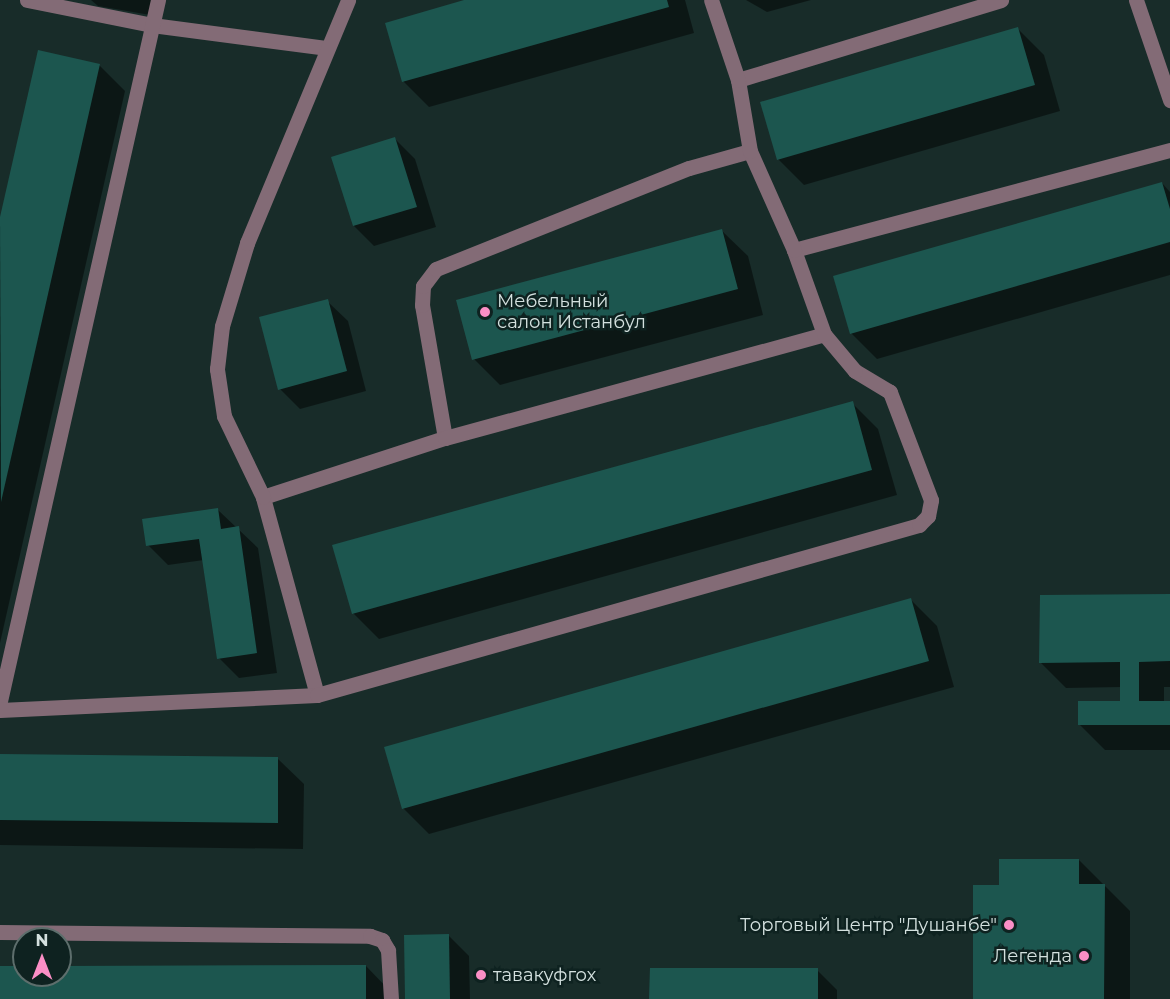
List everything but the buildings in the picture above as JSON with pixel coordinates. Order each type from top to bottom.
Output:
[{"type":"street","points":[[27,0],[152,25],[327,48]]},
{"type":"street","points":[[0,701],[158,0]]},
{"type":"street","points":[[317,695],[263,497],[224,416],[217,369],[222,326],[247,243],[348,0]]},
{"type":"street","points":[[0,710],[317,695],[919,525],[928,516],[931,500],[890,392],[855,371],[824,334],[795,250],[750,151],[738,80],[711,0]]},
{"type":"street","points":[[738,80],[1001,0]]},
{"type":"street","points":[[1136,0],[1170,100]]},
{"type":"street","points":[[795,250],[1170,150]]},
{"type":"street","points":[[445,438],[422,305],[423,286],[436,269],[689,168],[750,151]]},
{"type":"street","points":[[263,497],[445,438],[824,334]]},
{"type":"street","points":[[0,932],[370,936],[382,940],[388,950],[391,999]]},
{"type":"place","name":"Мебельный салон Истанбул","points":[[485,312]]},
{"type":"place","name":"Торговый Центр \"Душанбе\"","points":[[1009,925]]},
{"type":"place","name":"Легенда","points":[[1084,956]]},
{"type":"place","name":"тавакуфгох","points":[[481,975]]}]
